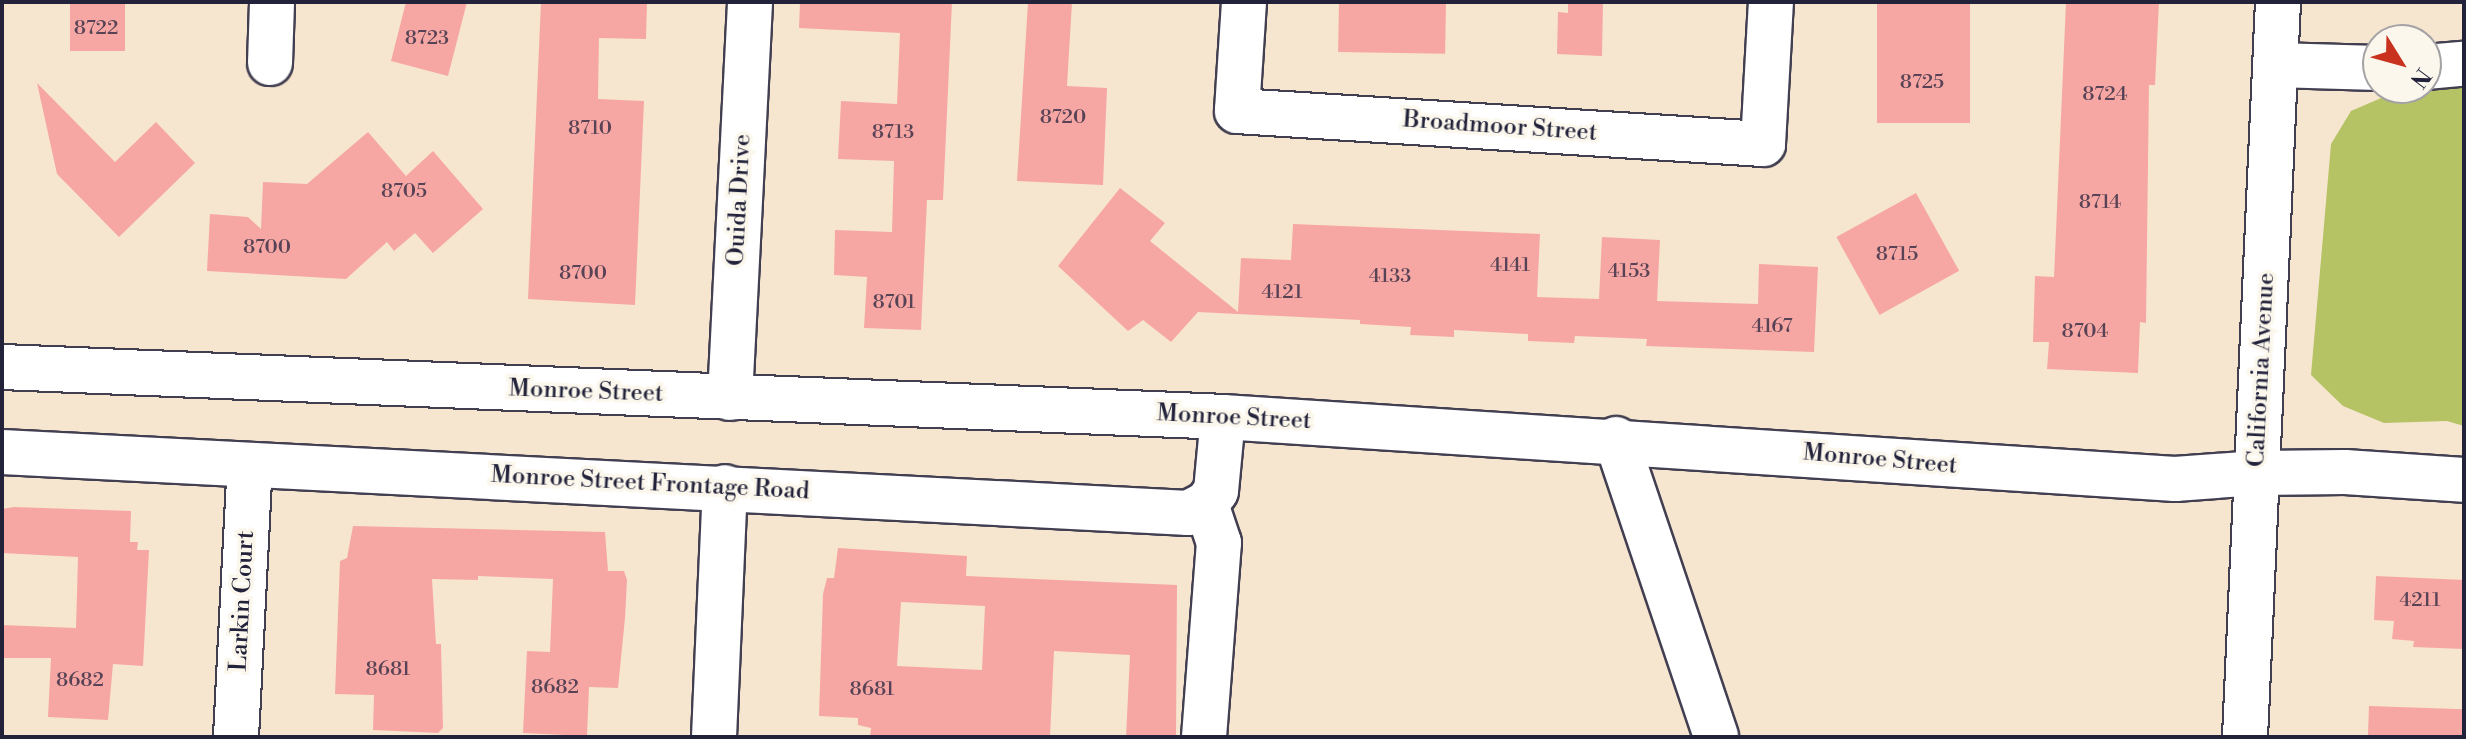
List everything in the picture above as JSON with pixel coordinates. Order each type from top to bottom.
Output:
[{"type":"street","points":[[270,63],[272,2]]},
{"type":"street","name":"Ouida Drive","points":[[730,398],[750,2]]},
{"type":"street","name":"Broadmoor Street","points":[[1244,2],[1237,111],[1763,144],[1771,2]]},
{"type":"street","name":"California Avenue","points":[[2245,737],[2278,2]]},
{"type":"street","points":[[2442,66],[2464,64]]},
{"type":"street","points":[[2275,65],[2362,68]]},
{"type":"street","name":"Monroe Street","points":[[2,367],[1223,417],[1616,439],[1870,462],[2175,479],[2257,473],[2345,472],[2464,480]]},
{"type":"street","points":[[1204,737],[1219,543],[1206,504],[1216,491],[1223,417]]},
{"type":"street","points":[[1616,439],[1716,737]]},
{"type":"street","name":"Monroe Street Frontage Road","points":[[2,452],[1188,513],[1206,504]]},
{"type":"street","name":"Larkin Court","points":[[236,737],[250,465]]},
{"type":"street","points":[[714,737],[725,487]]},
{"type":"green space","points":[[2464,85],[2464,426],[2447,421],[2384,423],[2343,406],[2311,375],[2331,144],[2351,111],[2367,104],[2442,104],[2442,87]]},
{"type":"building","points":[[70,2],[125,2],[125,51],[70,51]]},
{"type":"building","points":[[406,2],[467,2],[448,76],[391,61]]},
{"type":"building","points":[[541,2],[647,2],[646,39],[599,38],[598,99],[644,101],[635,305],[528,299]]},
{"type":"building","points":[[800,2],[952,2],[943,200],[927,200],[921,330],[864,328],[867,277],[834,275],[835,230],[892,232],[894,161],[838,159],[841,101],[897,104],[900,33],[799,28]]},
{"type":"building","points":[[1028,2],[1072,2],[1067,86],[1107,88],[1103,185],[1017,181]]},
{"type":"building","points":[[1339,2],[1446,4],[1445,54],[1338,52]]},
{"type":"building","points":[[1568,2],[1603,2],[1602,56],[1557,54],[1558,12],[1568,13]]},
{"type":"building","points":[[1877,2],[1970,2],[1970,123],[1877,123]]},
{"type":"building","points":[[2066,2],[2159,2],[2155,85],[2149,85],[2146,323],[2140,322],[2138,373],[2047,369],[2049,342],[2033,342],[2035,276],[2054,277]]},
{"type":"building","points":[[37,83],[115,162],[156,122],[195,163],[119,237],[57,174]]},
{"type":"building","points":[[368,132],[406,176],[433,151],[483,209],[433,253],[415,233],[394,251],[387,242],[346,279],[207,271],[210,214],[248,217],[261,229],[263,182],[307,184]]},
{"type":"building","points":[[1120,188],[1165,223],[1150,241],[1238,312],[1241,258],[1291,260],[1293,224],[1540,234],[1537,297],[1599,299],[1602,237],[1660,240],[1657,301],[1758,304],[1759,264],[1818,267],[1814,352],[1646,346],[1647,339],[1575,336],[1574,343],[1528,341],[1528,334],[1454,330],[1454,337],[1410,335],[1411,327],[1360,324],[1360,320],[1198,312],[1171,342],[1143,320],[1128,331],[1058,266]]},
{"type":"building","points":[[1916,193],[1959,271],[1880,315],[1836,237]]},
{"type":"building","points":[[2,509],[131,511],[130,542],[138,542],[137,550],[149,550],[143,666],[113,664],[108,720],[48,717],[51,658],[2,658],[2,625],[76,628],[78,557],[2,553]]},
{"type":"building","points":[[353,526],[605,532],[608,571],[624,571],[627,580],[625,618],[618,688],[589,687],[587,736],[523,733],[527,651],[550,652],[553,579],[478,576],[478,580],[432,579],[436,644],[441,644],[443,728],[438,733],[373,730],[374,695],[335,694],[340,561],[347,558]]},
{"type":"building","points":[[838,548],[967,556],[966,576],[1177,585],[1176,737],[1126,737],[1130,655],[1054,651],[1050,737],[870,737],[871,728],[858,725],[858,718],[819,716],[823,594],[827,578],[834,578]],"holes":[[[901,602],[985,606],[982,670],[897,666]]]},
{"type":"building","points":[[2376,576],[2464,580],[2464,649],[2413,647],[2414,641],[2392,639],[2394,621],[2374,620]]},
{"type":"building","points":[[2369,706],[2464,709],[2463,737],[2368,737]]}]
